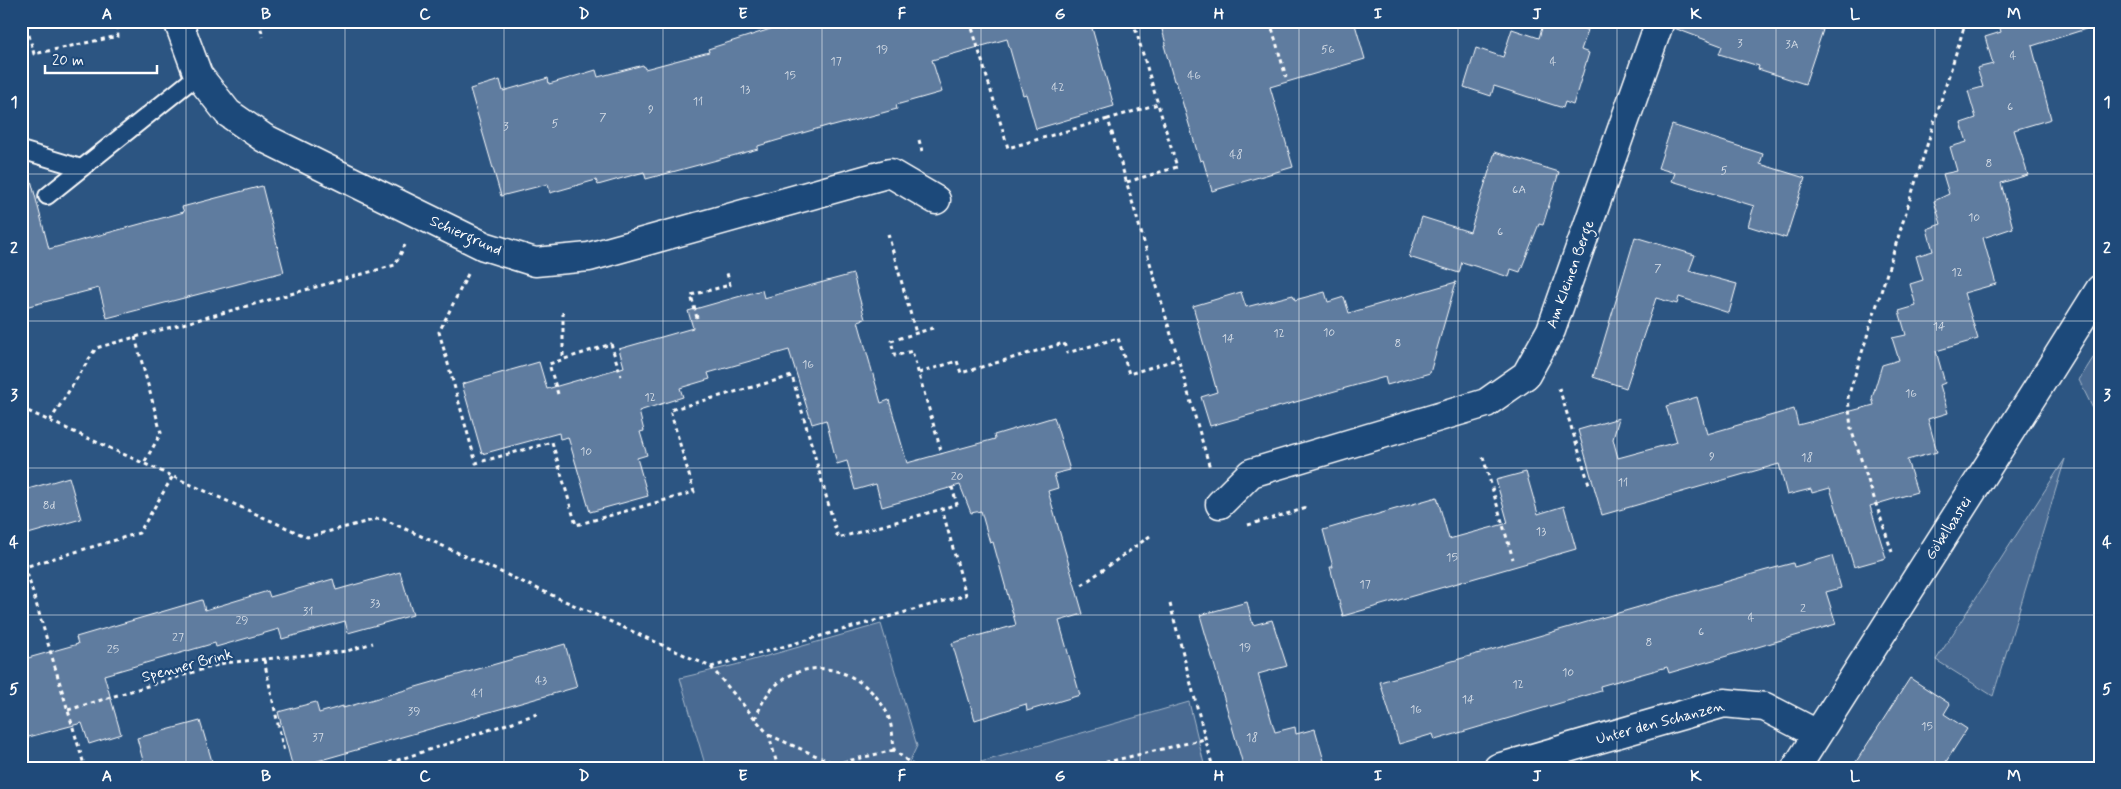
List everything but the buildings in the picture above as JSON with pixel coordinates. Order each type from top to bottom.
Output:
[{"type":"street","name":"Schiergrund","points":[[178,21],[198,75],[228,114],[264,138],[484,246],[535,262],[589,257],[890,173],[936,200]]},
{"type":"street","name":"Am Kleinen Berge","points":[[1220,504],[1251,473],[1486,403],[1526,375],[1551,330],[1660,21]]},
{"type":"street","name":"Göbelbastei","points":[[1796,768],[2100,289]]},
{"type":"street","name":"Unter den Schanzen","points":[[1498,768],[1724,703],[1765,706],[1818,734]]},
{"type":"lane","points":[[47,196],[198,75]]},
{"type":"lane","points":[[21,150],[81,168]]},
{"type":"path","points":[[30,35],[34,54],[118,36],[117,28],[145,21]]},
{"type":"path","points":[[258,21],[262,37]]},
{"type":"path","points":[[970,21],[1008,148],[1158,104]]},
{"type":"path","points":[[1127,182],[1177,167],[1133,21]]},
{"type":"path","points":[[1270,21],[1286,77]]},
{"type":"path","points":[[1906,592],[1851,428],[1848,397],[1966,21]]},
{"type":"path","points":[[1108,119],[1220,504]]},
{"type":"path","points":[[888,234],[916,333]]},
{"type":"path","points":[[50,421],[96,348],[395,265],[408,239]]},
{"type":"path","points":[[471,268],[439,332],[476,463],[552,442],[576,525],[694,492],[670,410],[792,376],[838,538],[957,504],[951,484]]},
{"type":"path","points":[[697,318],[691,295],[730,285],[727,273]]},
{"type":"path","points":[[563,312],[563,360]]},
{"type":"path","points":[[933,328],[891,340],[896,356],[912,351],[942,454]]},
{"type":"path","points":[[135,337],[161,432],[144,463]]},
{"type":"path","points":[[919,373],[957,361],[961,373],[1064,343],[1067,353],[1118,338],[1129,374],[1178,359]]},
{"type":"path","points":[[558,394],[549,364],[611,344],[621,376]]},
{"type":"path","points":[[1556,380],[1590,487]]},
{"type":"path","points":[[21,408],[308,537],[381,518],[711,667],[769,735],[835,764],[894,750]]},
{"type":"path","points":[[1483,457],[1513,559]]},
{"type":"path","points":[[85,768],[23,567],[139,534],[173,476]]},
{"type":"path","points":[[711,667],[966,595],[942,509]]},
{"type":"path","points":[[1082,585],[1150,536]]},
{"type":"path","points":[[1170,604],[1213,768]]},
{"type":"path","name":"Spenner Brink","points":[[68,710],[224,664],[347,651],[373,643]]},
{"type":"path","points":[[264,660],[284,752]]},
{"type":"path","points":[[755,719],[772,689],[785,678],[810,669],[824,667],[840,671],[867,687],[878,699],[888,714],[893,732],[894,750],[916,768]]},
{"type":"path","points":[[374,768],[537,714]]},
{"type":"path","points":[[769,735],[778,768]]},
{"type":"path","points":[[1082,768],[1205,739]]},
{"type":"shaded area","points":[[2100,347],[2100,423],[2079,380]]},
{"type":"shaded area","points":[[2065,459],[1993,696],[1936,660]]},
{"type":"shaded area","points":[[881,624],[917,746],[907,767],[706,768],[680,678],[735,665]]},
{"type":"shaded area","points":[[1189,702],[1205,768],[964,767]]}]
